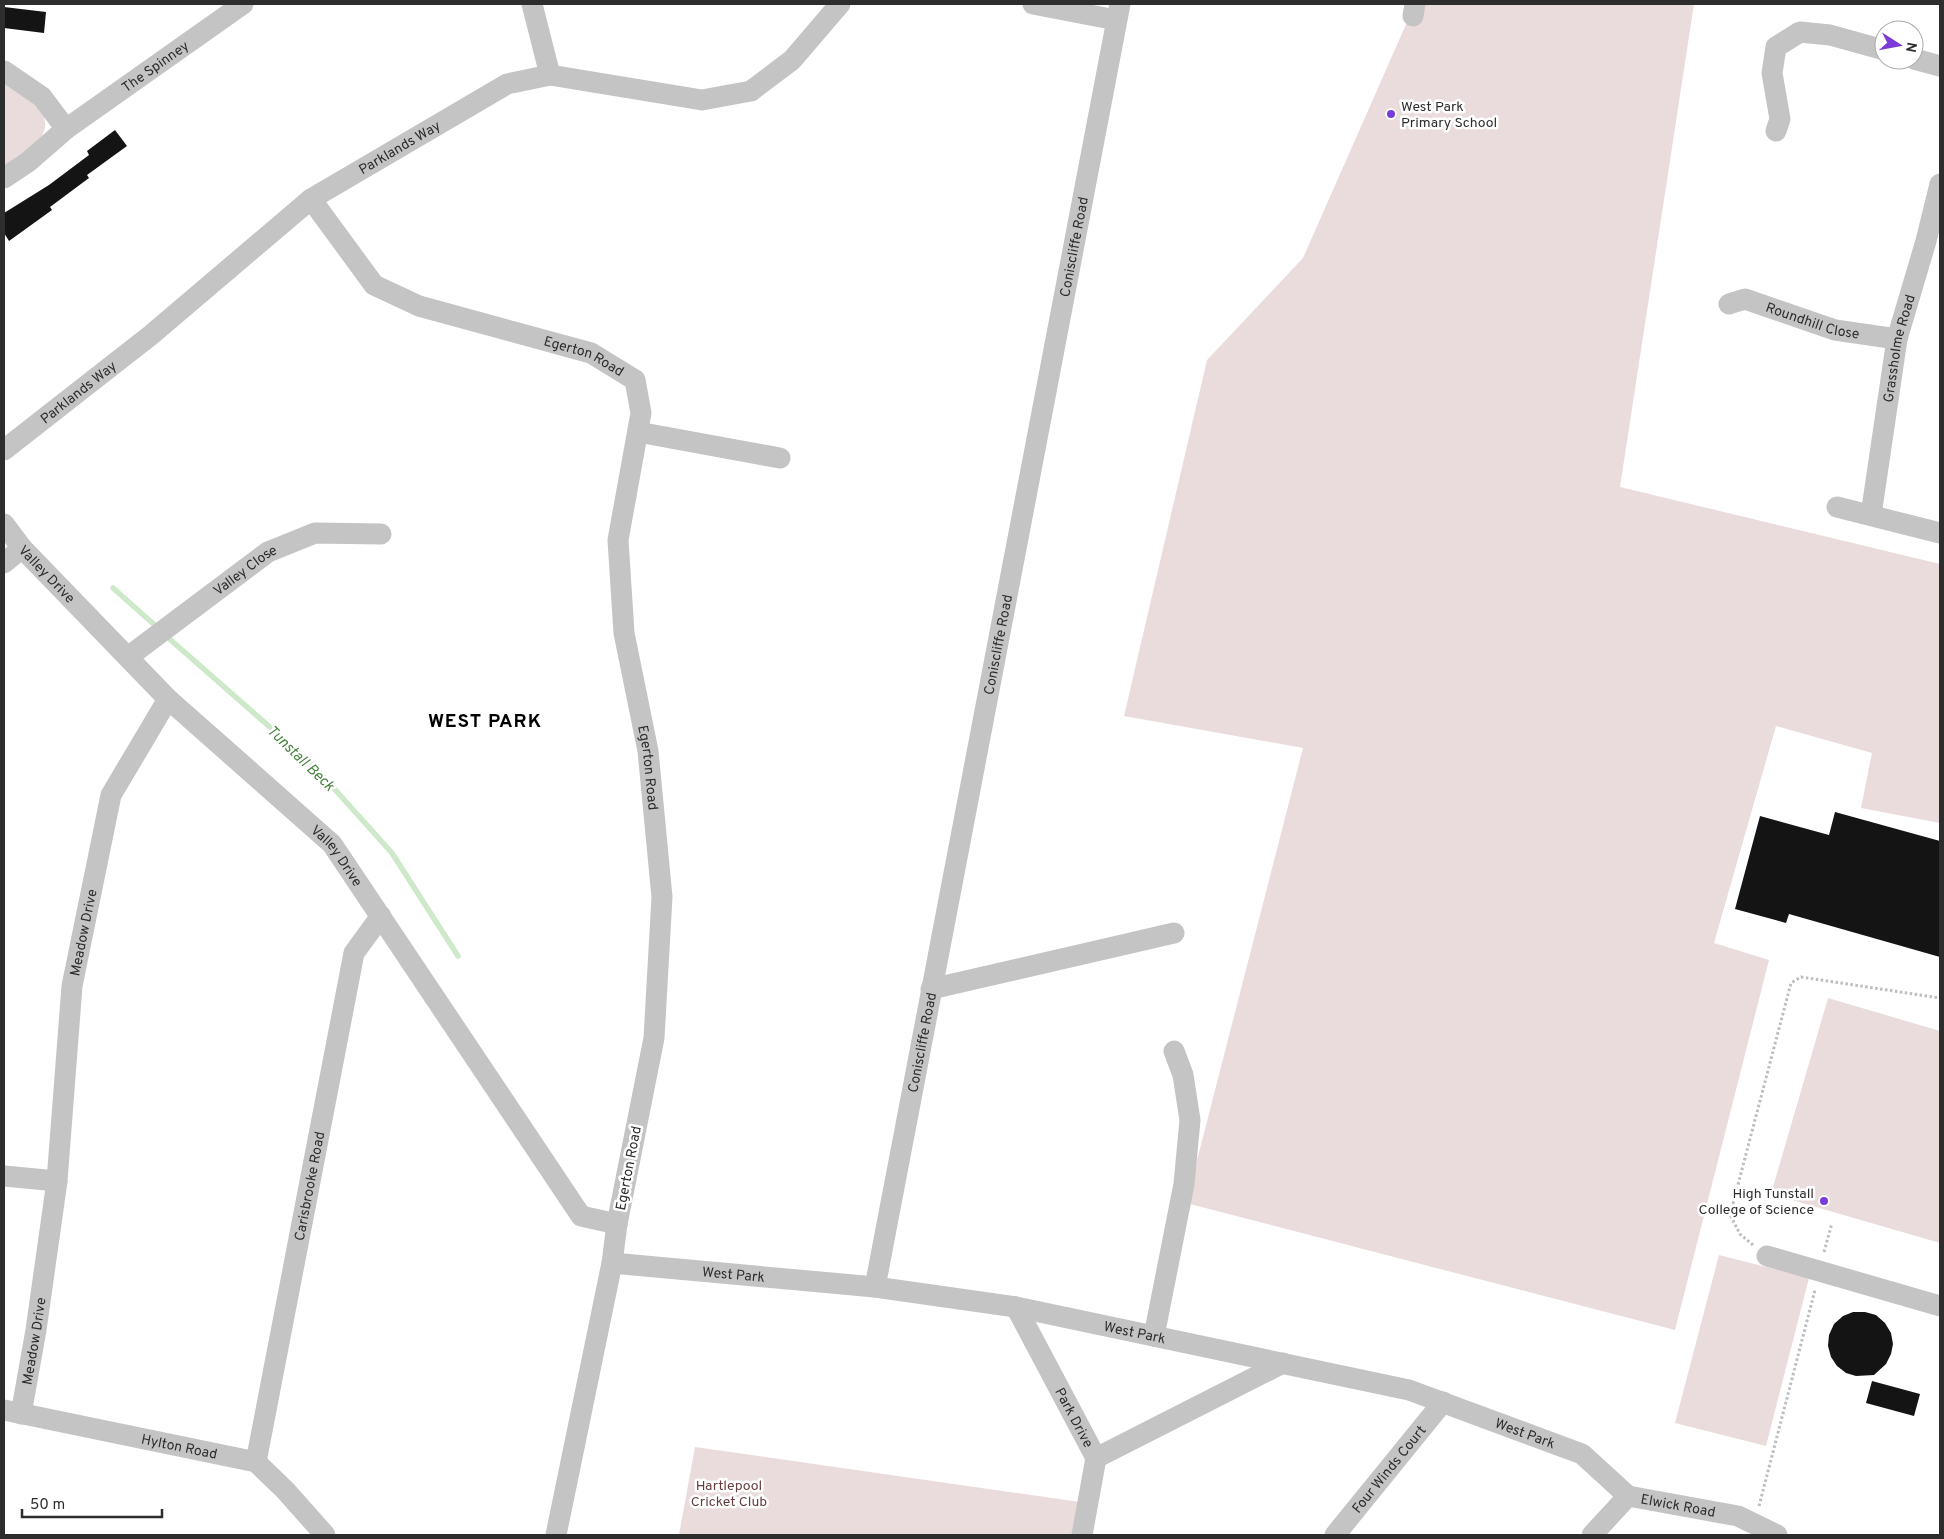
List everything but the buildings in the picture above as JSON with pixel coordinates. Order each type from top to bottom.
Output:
[{"type":"street","name":"The Spinney","points":[[4,178],[28,162],[66,129],[243,4]]},
{"type":"street","points":[[532,4],[550,75]]},
{"type":"street","name":"Parklands Way","points":[[4,450],[151,336],[311,198],[507,84],[550,75],[702,100],[751,91],[792,60],[840,4]]},
{"type":"street","points":[[1033,4],[1118,12]]},
{"type":"street","name":"Coniscliffe Road","points":[[875,1287],[1118,12]]},
{"type":"street","points":[[1776,131],[1780,119],[1772,73],[1776,47],[1800,32],[1830,35],[1874,47]]},
{"type":"street","points":[[1924,62],[1940,66]]},
{"type":"street","points":[[4,71],[42,97],[66,129]]},
{"type":"street","name":"Grassholme Road","points":[[1871,515],[1897,339],[1933,244],[1940,184]]},
{"type":"street","name":"Egerton Road","points":[[311,198],[374,285],[419,306],[591,352],[636,380],[641,413],[618,540],[624,633],[648,751],[662,897],[654,1038],[617,1224],[612,1263],[556,1535]]},
{"type":"street","name":"Roundhill Close","points":[[1729,304],[1745,299],[1835,330],[1897,339]]},
{"type":"street","points":[[638,432],[780,458]]},
{"type":"street","points":[[1837,507],[1940,533]]},
{"type":"street","name":"Valley Drive","points":[[4,524],[22,548],[168,699],[332,844],[382,916],[581,1216],[617,1224]]},
{"type":"street","name":"Valley Close","points":[[128,657],[268,552],[315,533],[381,534]]},
{"type":"street","points":[[4,563],[22,548]]},
{"type":"street","name":"Meadow Drive","points":[[12,1412],[36,1330],[56,1181],[72,986],[111,795],[168,699]]},
{"type":"street","name":"Carisbrooke Road","points":[[256,1462],[354,953],[382,916]]},
{"type":"street","points":[[931,989],[1174,933]]},
{"type":"street","points":[[1154,1336],[1184,1184],[1190,1120],[1183,1075],[1174,1051]]},
{"type":"street","points":[[4,1176],[56,1181]]},
{"type":"street","points":[[1767,1256],[1940,1306]]},
{"type":"street","name":"West Park","points":[[612,1263],[875,1287],[1016,1307],[1409,1390],[1582,1454],[1628,1496]]},
{"type":"street","name":"Park Drive","points":[[1016,1307],[1096,1458],[1082,1535]]},
{"type":"street","points":[[1096,1458],[1283,1363]]},
{"type":"street","name":"Four Winds Court","points":[[1336,1535],[1442,1402]]},
{"type":"street","name":"Hylton Road","points":[[12,1412],[256,1462]]},
{"type":"street","points":[[256,1462],[285,1490],[325,1535]]},
{"type":"street","name":"Elwick Road","points":[[1592,1535],[1628,1496],[1738,1516],[1777,1535]]},
{"type":"path","points":[[1767,1256],[1740,1234],[1730,1215],[1791,984],[1801,977],[1940,998]]},
{"type":"path","points":[[1758,1510],[1832,1223]]},
{"type":"green space","points":[[1415,4],[1694,4],[1620,487],[1940,564],[1940,823],[1861,808],[1872,753],[1776,726],[1714,943],[1769,960],[1675,1330],[1186,1203],[1303,748],[1124,716],[1207,360],[1303,258]]},
{"type":"green space","points":[[4,81],[36,104],[45,120],[45,129],[37,142],[4,169]]},
{"type":"green space","points":[[1828,998],[1940,1031],[1940,1243],[1771,1194]]},
{"type":"green space","points":[[1719,1255],[1809,1278],[1766,1446],[1675,1423]]},
{"type":"green space","name":"Hartlepool Cricket Club","points":[[695,1447],[1080,1502],[1073,1535],[679,1535]]},
{"type":"waterway","name":"Tunstall Beck","points":[[113,588],[158,628]]},
{"type":"waterway","name":"Tunstall Beck","points":[[165,635],[312,764],[392,853],[458,956]]},
{"type":"place","name":"West Park Primary School","points":[[1391,114]]},
{"type":"place","name":"High Tunstall College of Science","points":[[1824,1201]]},
{"type":"district","name":"WEST PARK","points":[[485,720]]}]
